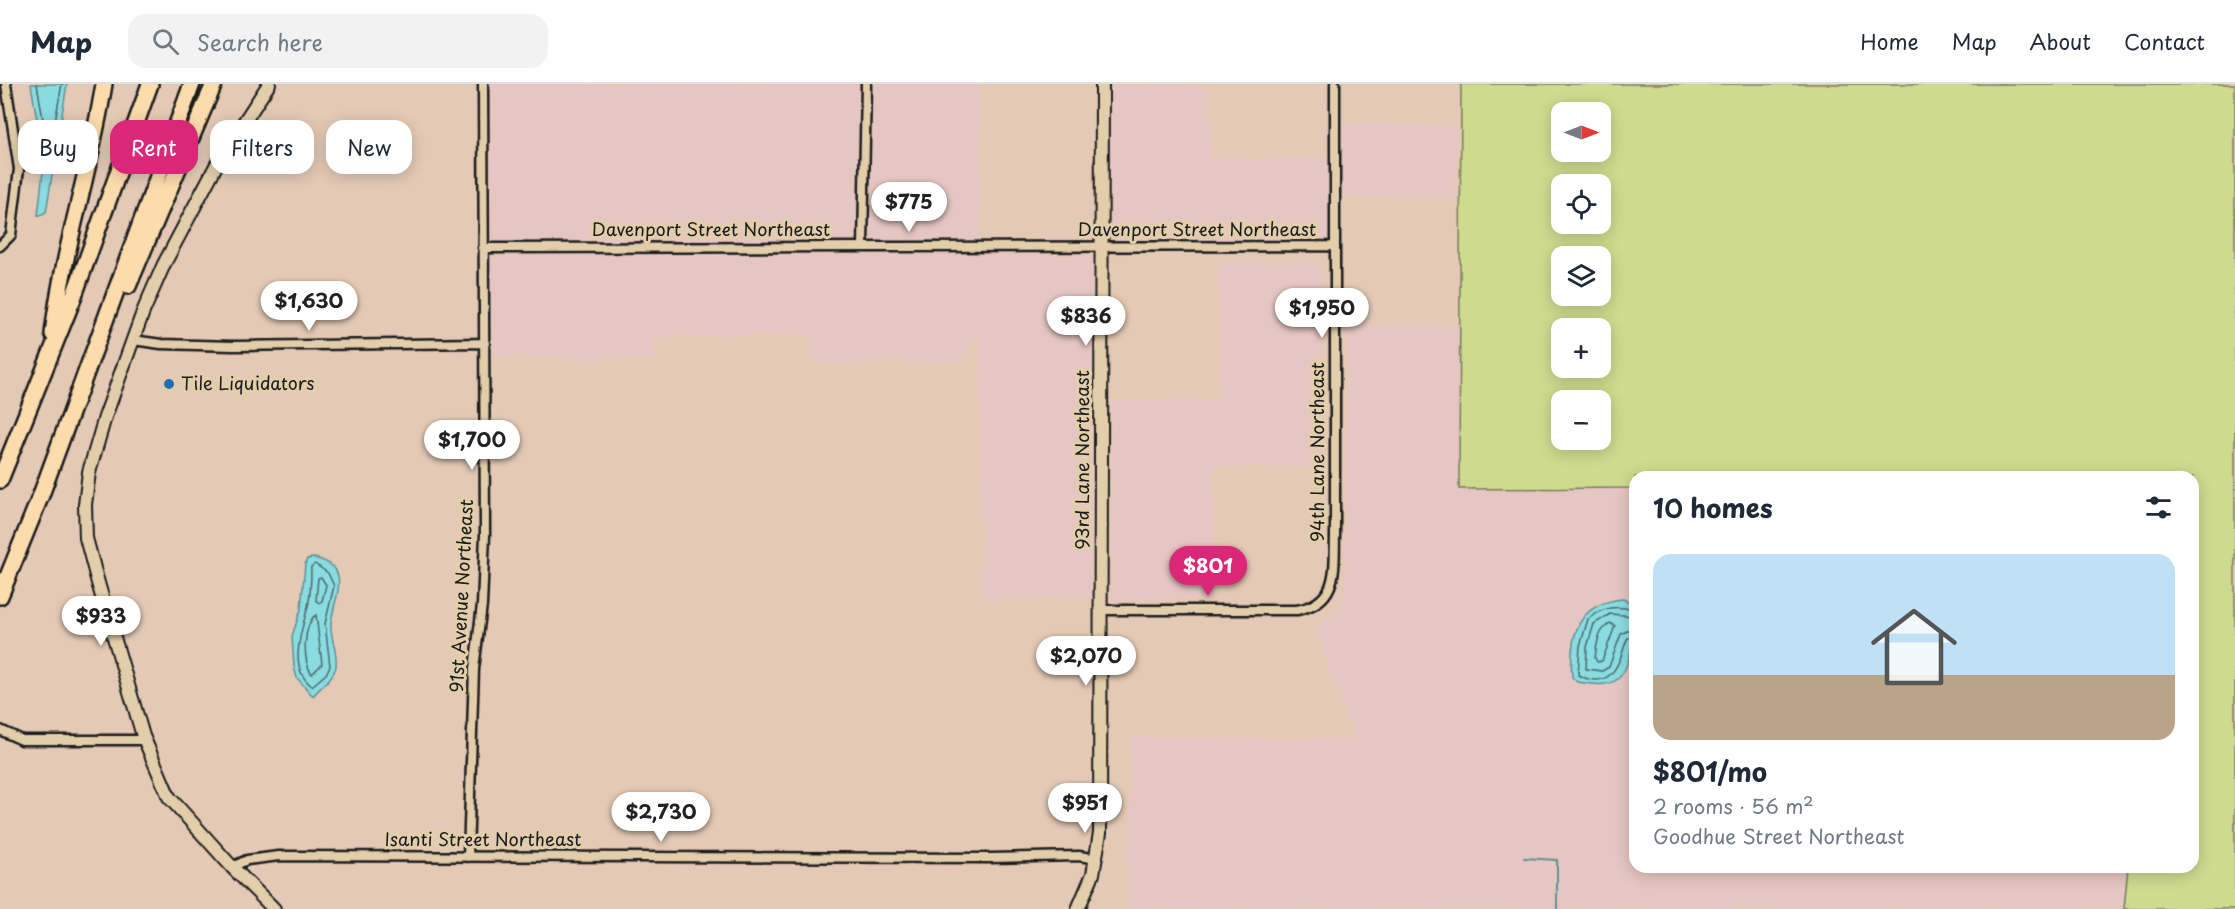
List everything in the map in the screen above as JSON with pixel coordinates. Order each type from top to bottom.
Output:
[{"type":"highway","points":[[84,186],[85,148],[93,84]]},
{"type":"highway","points":[[50,355],[57,297],[95,143],[104,84]]},
{"type":"highway","points":[[0,480],[50,355],[150,84]]},
{"type":"highway","points":[[0,596],[41,495],[104,327],[192,84]]},
{"type":"highway","points":[[104,327],[131,282],[214,84]]},
{"type":"street","points":[[3,244],[11,235],[14,225],[19,169],[6,84]]},
{"type":"street","points":[[269,84],[213,172],[164,264],[133,340],[89,472],[85,505],[86,538],[145,740],[169,796],[232,867],[274,909]]},
{"type":"street","name":"91st Avenue Northeast","points":[[468,857],[474,669],[482,605],[485,535],[483,84]]},
{"type":"street","points":[[863,246],[866,84]]},
{"type":"street","name":"93rd Lane Northeast","points":[[1078,909],[1097,859],[1101,764],[1102,84]]},
{"type":"street","name":"94th Lane Northeast","points":[[1101,610],[1297,610],[1308,608],[1322,600],[1332,581],[1334,561],[1335,84]]},
{"type":"street","name":"Davenport Street Northeast","points":[[483,248],[1334,246]]},
{"type":"street","points":[[133,340],[161,344],[233,346],[485,343]]},
{"type":"street","points":[[0,730],[22,740],[145,740]]},
{"type":"street","name":"Isanti Street Northeast","points":[[232,867],[247,860],[279,856],[990,858],[1079,856],[1097,859]]},
{"type":"shaded area","points":[[487,84],[980,84],[980,242],[483,248]]},
{"type":"shaded area","points":[[1108,87],[1209,87],[1211,159],[1341,157],[1342,122],[1457,126],[1456,199],[1342,197],[1342,242],[1108,238]]},
{"type":"shaded area","points":[[983,252],[1095,256],[1093,598],[982,600],[979,340],[968,340],[967,361],[812,363],[810,334],[654,337],[654,360],[493,356],[490,262],[503,253]]},
{"type":"shaded area","points":[[1320,262],[1322,466],[1213,467],[1214,599],[1113,600],[1111,401],[1219,400],[1218,263]]},
{"type":"shaded area","points":[[1347,325],[1460,327],[1459,489],[1629,488],[1629,873],[2127,873],[2124,909],[1127,909],[1131,737],[1355,738],[1315,629],[1344,607]]},
{"type":"green space","points":[[1461,84],[2235,84],[2235,909],[2124,909],[2127,873],[2199,873],[2199,471],[1629,471],[1629,488],[1459,489]]},
{"type":"water","points":[[31,84],[67,84],[61,120],[37,120]]},
{"type":"water","points":[[43,174],[52,174],[46,212],[38,216]]},
{"type":"water","points":[[314,558],[327,562],[334,568],[339,585],[331,624],[336,666],[330,678],[313,696],[297,678],[292,636],[301,609],[305,564],[307,559]]},
{"type":"water","points":[[1623,599],[1629,602],[1629,656],[1624,672],[1610,683],[1577,682],[1572,677],[1571,662],[1572,648],[1579,624],[1595,607]]},
{"type":"waterway","points":[[1524,858],[1557,860],[1557,909]]},
{"type":"place","name":"Tile Liquidators","points":[[169,384]]}]
